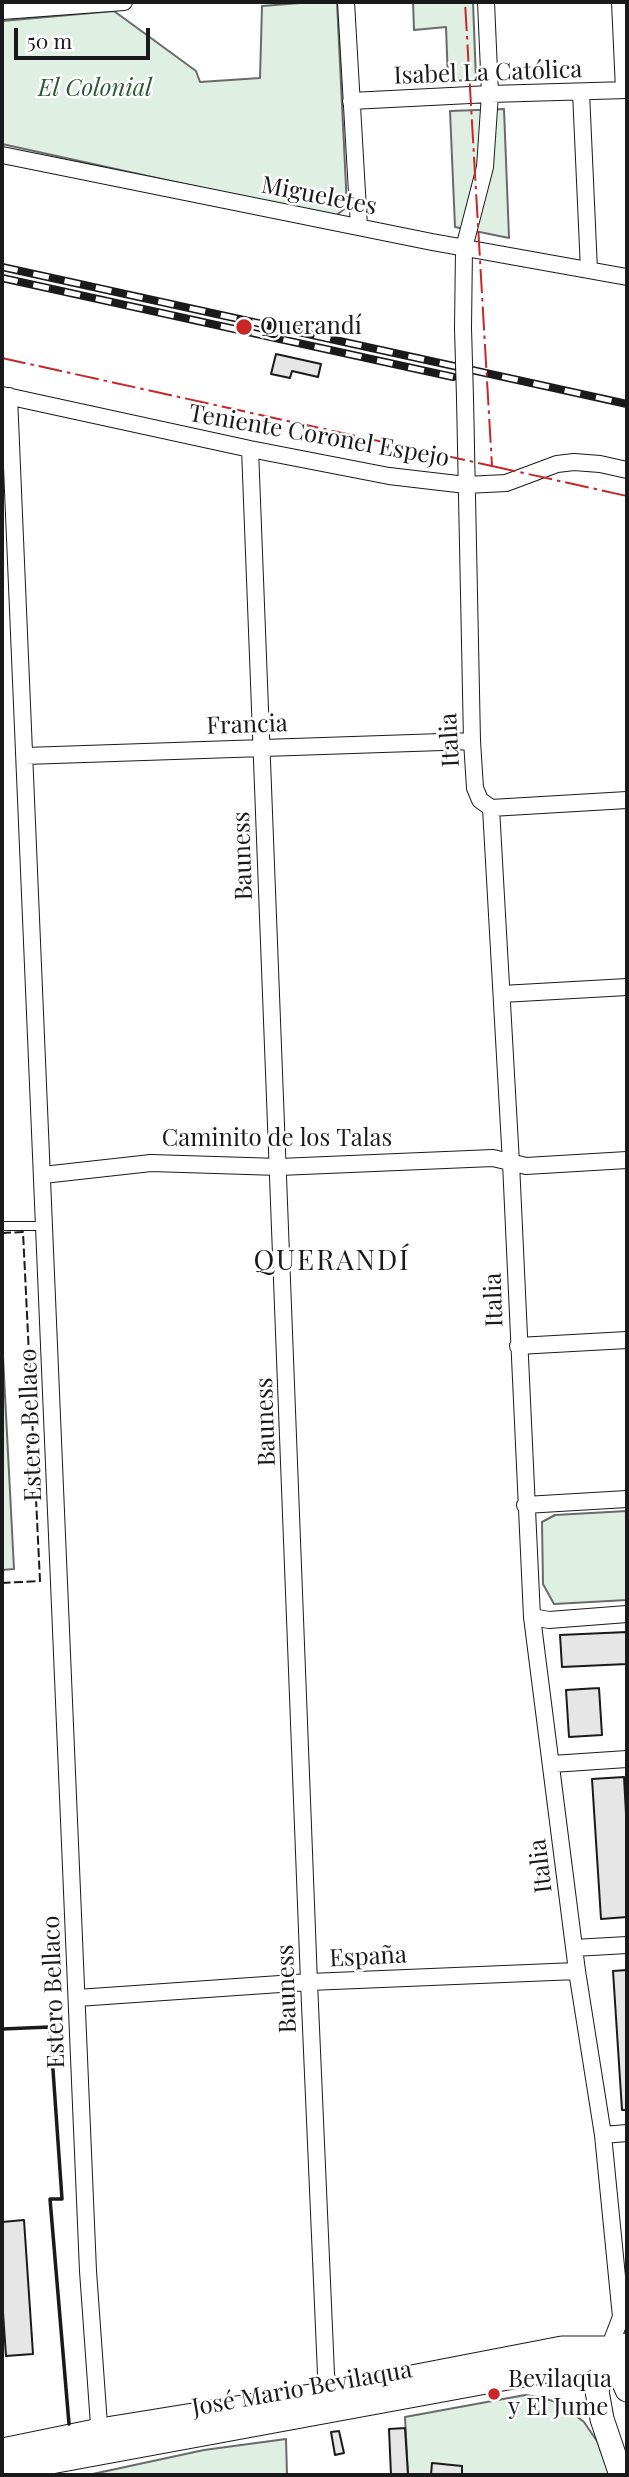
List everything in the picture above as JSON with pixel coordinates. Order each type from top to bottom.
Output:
[{"type":"main road","name":"José Mario Bevilaqua","points":[[2,2471],[100,2441],[329,2393],[562,2348],[618,2347]]},
{"type":"main road","name":"José Mario Bevilaqua","points":[[2,2450],[100,2441],[573,2366],[618,2347]]},
{"type":"main road","points":[[618,2347],[627,2390]]},
{"type":"main road","points":[[618,2347],[597,2390],[602,2419],[621,2475]]},
{"type":"street","points":[[2,10],[124,2]]},
{"type":"street","points":[[346,2],[359,227]]},
{"type":"street","name":"Italia","points":[[486,2],[490,93],[485,167],[464,248],[463,328],[472,741],[475,788],[480,800],[491,808],[532,1617],[577,1970],[603,2135],[621,2317],[618,2347]]},
{"type":"street","points":[[620,2],[625,90]]},
{"type":"street","name":"Isabel La Católica","points":[[351,101],[490,93],[625,90]]},
{"type":"street","points":[[581,92],[589,270]]},
{"type":"street","name":"Migueletes","points":[[2,155],[464,248],[627,277]]},
{"type":"street","name":"Teniente Coronel Espejo","points":[[5,396],[389,476],[467,485],[506,483],[557,464],[574,462],[627,470]]},
{"type":"street","name":"Estero Bellaco","points":[[5,396],[25,756],[88,2271],[100,2441]]},
{"type":"street","name":"Bauness","points":[[250,449],[309,1982],[329,2393]]},
{"type":"street","name":"Francia","points":[[25,756],[472,741]]},
{"type":"street","points":[[491,808],[627,800]]},
{"type":"street","points":[[502,993],[627,987]]},
{"type":"street","name":"Caminito de los Talas","points":[[43,1175],[151,1163],[279,1167],[493,1158],[526,1166],[627,1160]]},
{"type":"street","points":[[518,1346],[627,1340]]},
{"type":"street","points":[[525,1505],[627,1499]]},
{"type":"street","points":[[532,1617],[549,1620],[627,1615]]},
{"type":"street","points":[[552,1764],[627,1759]]},
{"type":"street","points":[[574,1948],[627,1945]]},
{"type":"street","name":"España","points":[[77,1998],[309,1982],[577,1970]]},
{"type":"street","points":[[603,2135],[627,2133]]},
{"type":"lane","points":[[2,1226],[45,1226]]},
{"type":"green space","name":"El Colonial","points":[[337,2],[347,207],[334,217],[2,144],[2,21],[114,11],[196,71],[200,82],[260,78],[262,6]]},
{"type":"green space","points":[[413,2],[473,2],[476,80],[448,81],[446,27],[414,30]]},
{"type":"green space","points":[[504,109],[509,238],[455,227],[450,111]]},
{"type":"green space","points":[[2,1337],[14,1569],[2,1570]]},
{"type":"green space","points":[[627,1511],[627,1600],[554,1604],[543,1584],[542,1522],[555,1515]]},
{"type":"green space","points":[[525,2395],[553,2401],[584,2422],[597,2441],[610,2475],[408,2475],[405,2417]]},
{"type":"green space","points":[[286,2439],[287,2475],[88,2475],[204,2450]]},
{"type":"building","points":[[276,354],[321,364],[318,377],[292,371],[290,378],[271,374]]},
{"type":"building","points":[[627,1632],[627,1664],[562,1667],[560,1635]]},
{"type":"building","points":[[599,1688],[602,1735],[569,1737],[566,1690]]},
{"type":"building","points":[[624,1777],[627,1917],[601,1919],[592,1779]]},
{"type":"building","points":[[627,1970],[627,2110],[622,2110],[613,1971]]},
{"type":"building","points":[[24,2220],[33,2354],[6,2356],[2,2298],[2,2222]]},
{"type":"building","points":[[405,2428],[408,2475],[391,2475],[389,2429]]},
{"type":"building","points":[[339,2431],[344,2453],[335,2455],[331,2432]]},
{"type":"building","points":[[432,2463],[462,2466],[462,2475],[431,2475]]},
{"type":"railway","points":[[2,267],[627,404]]},
{"type":"railway","points":[[2,278],[453,377]]},
{"type":"fence","points":[[2,1233],[23,1232],[40,1581],[2,1583]]},
{"type":"wall","points":[[2,2029],[50,2027],[62,2199],[50,2199],[69,2424]]},
{"type":"power","points":[[2,358],[492,466],[465,2]]},
{"type":"power","points":[[492,466],[627,496]]},
{"type":"place","name":"Querandí","points":[[244,327]]},
{"type":"place","name":"Bevilaqua y El Jume","points":[[494,2394]]},
{"type":"district","name":"QUERANDÍ","points":[[332,1261]]}]
